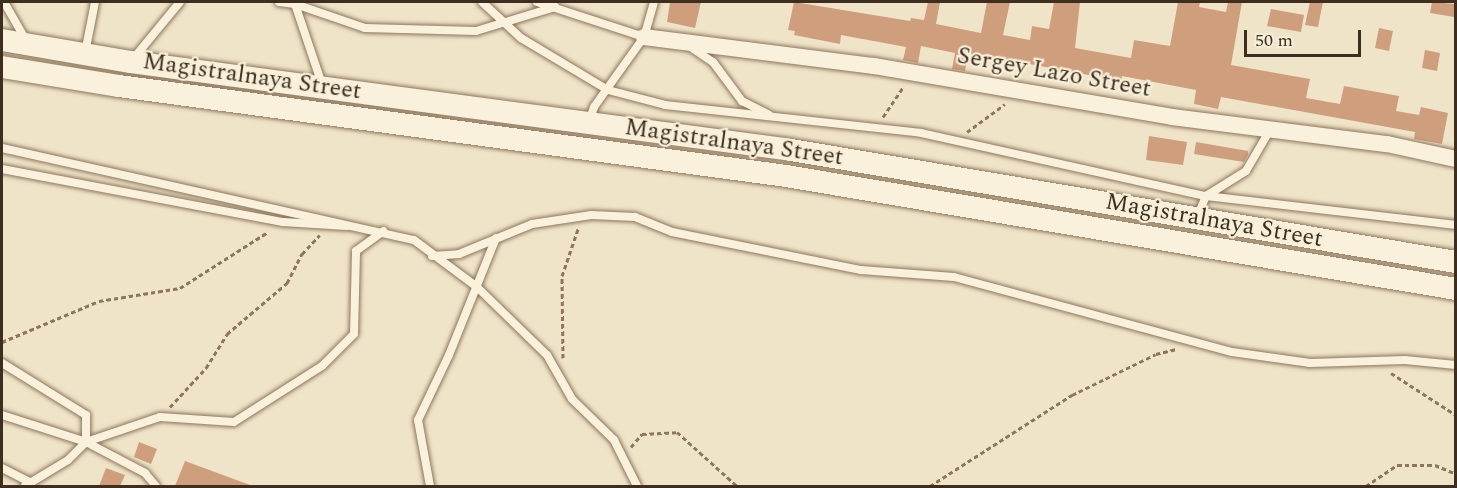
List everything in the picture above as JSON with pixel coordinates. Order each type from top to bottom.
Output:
[{"type":"main road","name":"Magistralnaya Street","points":[[2,40],[131,62],[791,150],[1455,262]]},
{"type":"main road","name":"Magistralnaya Street","points":[[2,66],[130,88],[786,176],[1455,289]]},
{"type":"street","name":"Sergey Lazo Street","points":[[644,37],[910,72],[1270,130],[1387,144],[1455,159]]},
{"type":"lane","points":[[4,2],[29,45]]},
{"type":"lane","points":[[85,54],[95,2]]},
{"type":"lane","points":[[131,62],[180,2]]},
{"type":"lane","points":[[279,2],[295,4],[365,28],[476,31],[555,8]]},
{"type":"lane","points":[[482,2],[521,38],[608,90],[665,105],[874,128],[956,140],[1206,196],[1455,225]]},
{"type":"lane","points":[[539,2],[644,37]]},
{"type":"lane","points":[[588,123],[594,107],[644,37],[654,2]]},
{"type":"lane","points":[[295,4],[323,87]]},
{"type":"lane","points":[[683,42],[713,62],[742,101],[774,118]]},
{"type":"lane","points":[[1196,218],[1206,196],[1246,171],[1270,130]]},
{"type":"lane","points":[[2,148],[384,231],[414,240],[432,256],[477,287],[547,355],[572,399],[614,440],[637,486]]},
{"type":"lane","points":[[2,169],[283,222],[327,228],[357,225]]},
{"type":"lane","points":[[432,256],[459,254],[532,224],[582,216],[635,217],[672,231],[861,270],[954,277],[1198,343],[1310,363],[1372,361],[1455,365]]},
{"type":"lane","points":[[2,468],[27,484],[68,460],[86,442],[160,417],[234,422],[322,366],[354,334],[356,251],[384,231]]},
{"type":"lane","points":[[430,486],[418,420],[477,287],[496,238]]},
{"type":"lane","points":[[2,363],[86,415],[86,442]]},
{"type":"lane","points":[[2,415],[86,442],[145,473],[156,486]]},
{"type":"path","points":[[874,128],[894,104],[910,72]]},
{"type":"path","points":[[956,140],[1021,91]]},
{"type":"path","points":[[564,363],[562,276],[582,216]]},
{"type":"path","points":[[2,342],[99,301],[180,288],[283,222]]},
{"type":"path","points":[[160,417],[206,368],[227,334],[287,283],[302,254],[327,228]]},
{"type":"path","points":[[930,486],[1072,395],[1156,354],[1198,343]]},
{"type":"path","points":[[1372,361],[1455,415]]},
{"type":"path","points":[[622,457],[642,435],[677,432],[737,486]]},
{"type":"path","points":[[1366,486],[1397,465],[1434,465],[1455,474]]},
{"type":"building","points":[[670,2],[701,2],[695,28],[667,22]]},
{"type":"building","points":[[794,2],[910,21],[911,18],[924,20],[928,2],[940,2],[936,24],[981,33],[987,2],[1010,2],[1003,35],[1030,40],[1032,26],[1049,29],[1054,2],[1080,2],[1075,48],[1131,58],[1134,40],[1170,46],[1178,2],[1200,2],[1199,7],[1226,12],[1228,2],[1242,2],[1231,65],[1310,79],[1306,98],[1340,104],[1344,86],[1399,96],[1396,111],[1419,115],[1421,107],[1448,113],[1442,144],[1414,139],[1415,132],[1221,97],[1218,109],[1194,104],[1196,90],[1122,76],[1121,81],[981,55],[968,55],[965,71],[952,69],[955,53],[921,46],[918,63],[903,60],[906,47],[841,35],[840,44],[794,35],[795,31],[788,30]]},
{"type":"building","points":[[1310,2],[1323,2],[1318,27],[1305,25]]},
{"type":"building","points":[[1432,2],[1455,4],[1454,17],[1430,13]]},
{"type":"building","points":[[1271,9],[1304,15],[1301,32],[1267,26]]},
{"type":"building","points":[[1379,28],[1393,31],[1389,51],[1375,48]]},
{"type":"building","points":[[1425,50],[1440,53],[1437,71],[1422,68]]},
{"type":"building","points":[[1149,136],[1187,142],[1183,165],[1146,160]]},
{"type":"building","points":[[1196,142],[1248,151],[1248,155],[1244,162],[1194,154]]},
{"type":"building","points":[[139,442],[157,449],[151,464],[134,457]]},
{"type":"building","points":[[185,461],[250,485],[250,486],[175,486]]},
{"type":"building","points":[[106,468],[125,475],[120,486],[99,486]]}]
